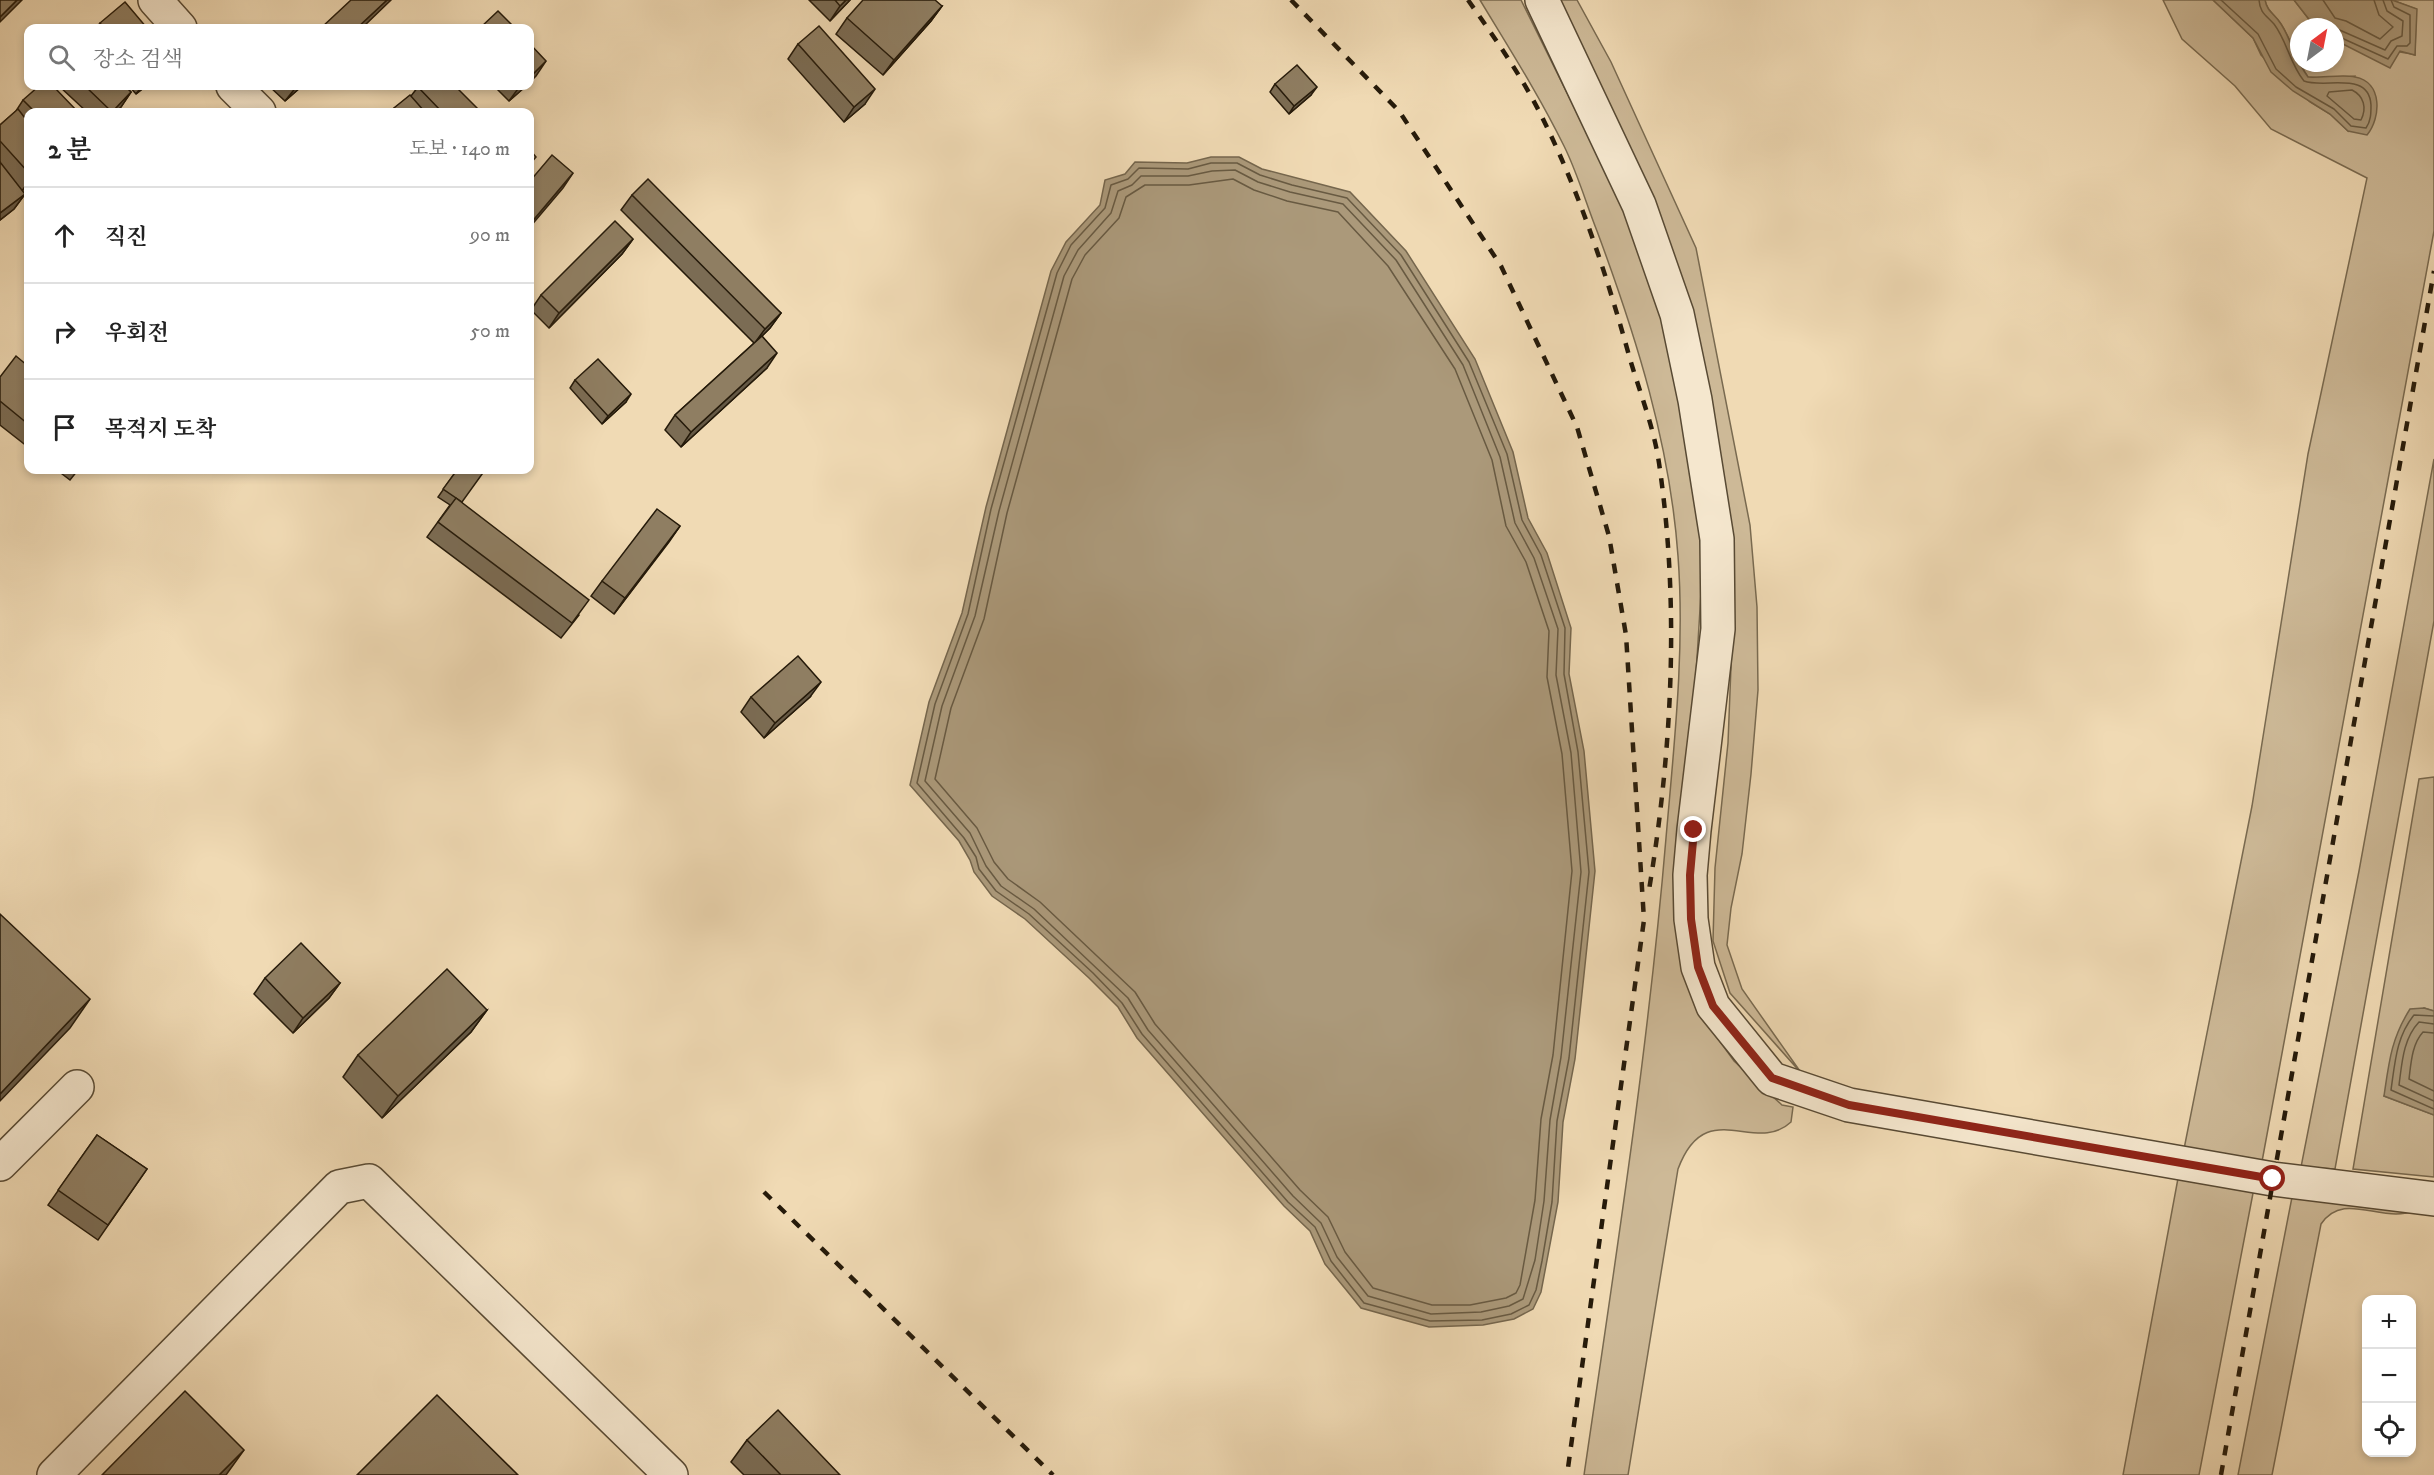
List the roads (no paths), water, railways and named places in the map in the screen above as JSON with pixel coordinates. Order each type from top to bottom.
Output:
[{"type":"street","points":[[154,0],[176,24]]},
{"type":"street","points":[[1542,0],[1639,205],[1677,314],[1695,400],[1717,539],[1718,629],[1694,830],[1690,875],[1691,919],[1698,967],[1713,1006],[1772,1078],[1849,1105],[2273,1179],[2434,1198]]},
{"type":"street","points":[[238,90],[255,108]]},
{"type":"street","points":[[0,1164],[76,1087]]},
{"type":"street","points":[[54,1475],[339,1187],[369,1181],[670,1475]]},
{"type":"water","points":[[2213,0],[2265,0],[2290,41],[2290,72],[2305,72],[2308,77],[2350,76],[2364,80],[2371,86],[2375,93],[2377,110],[2372,128],[2367,135],[2348,131],[2330,114],[2293,91],[2271,72],[2253,38]]},
{"type":"water","points":[[2294,0],[2392,0],[2417,9],[2415,55],[2400,51],[2390,68],[2344,45],[2344,18],[2308,18]]},
{"type":"water","points":[[1211,157],[1239,157],[1262,169],[1350,192],[1406,251],[1475,359],[1513,452],[1528,518],[1547,553],[1571,628],[1569,674],[1584,751],[1595,871],[1575,1059],[1563,1122],[1558,1202],[1541,1292],[1533,1309],[1514,1319],[1483,1325],[1429,1327],[1361,1308],[1325,1264],[1310,1231],[1284,1206],[1137,1038],[1118,1007],[1025,919],[992,896],[974,872],[959,841],[910,785],[929,702],[962,613],[986,507],[1051,271],[1066,242],[1100,205],[1105,180],[1125,174],[1135,162],[1187,163]]},
{"type":"water","points":[[2424,1008],[2434,1011],[2434,1115],[2384,1096],[2389,1061],[2399,1030],[2410,1009]]},
{"type":"railway","points":[[1291,0],[1399,111],[1501,266],[1577,427],[1609,536],[1626,635],[1644,920],[1567,1475]]},
{"type":"railway","points":[[1468,0],[1525,85],[1568,174],[1612,297],[1657,450],[1670,571],[1670,680],[1663,789],[1648,896]]},
{"type":"railway","points":[[2221,1475],[2434,271]]},
{"type":"railway","points":[[764,1192],[1053,1475]]}]
